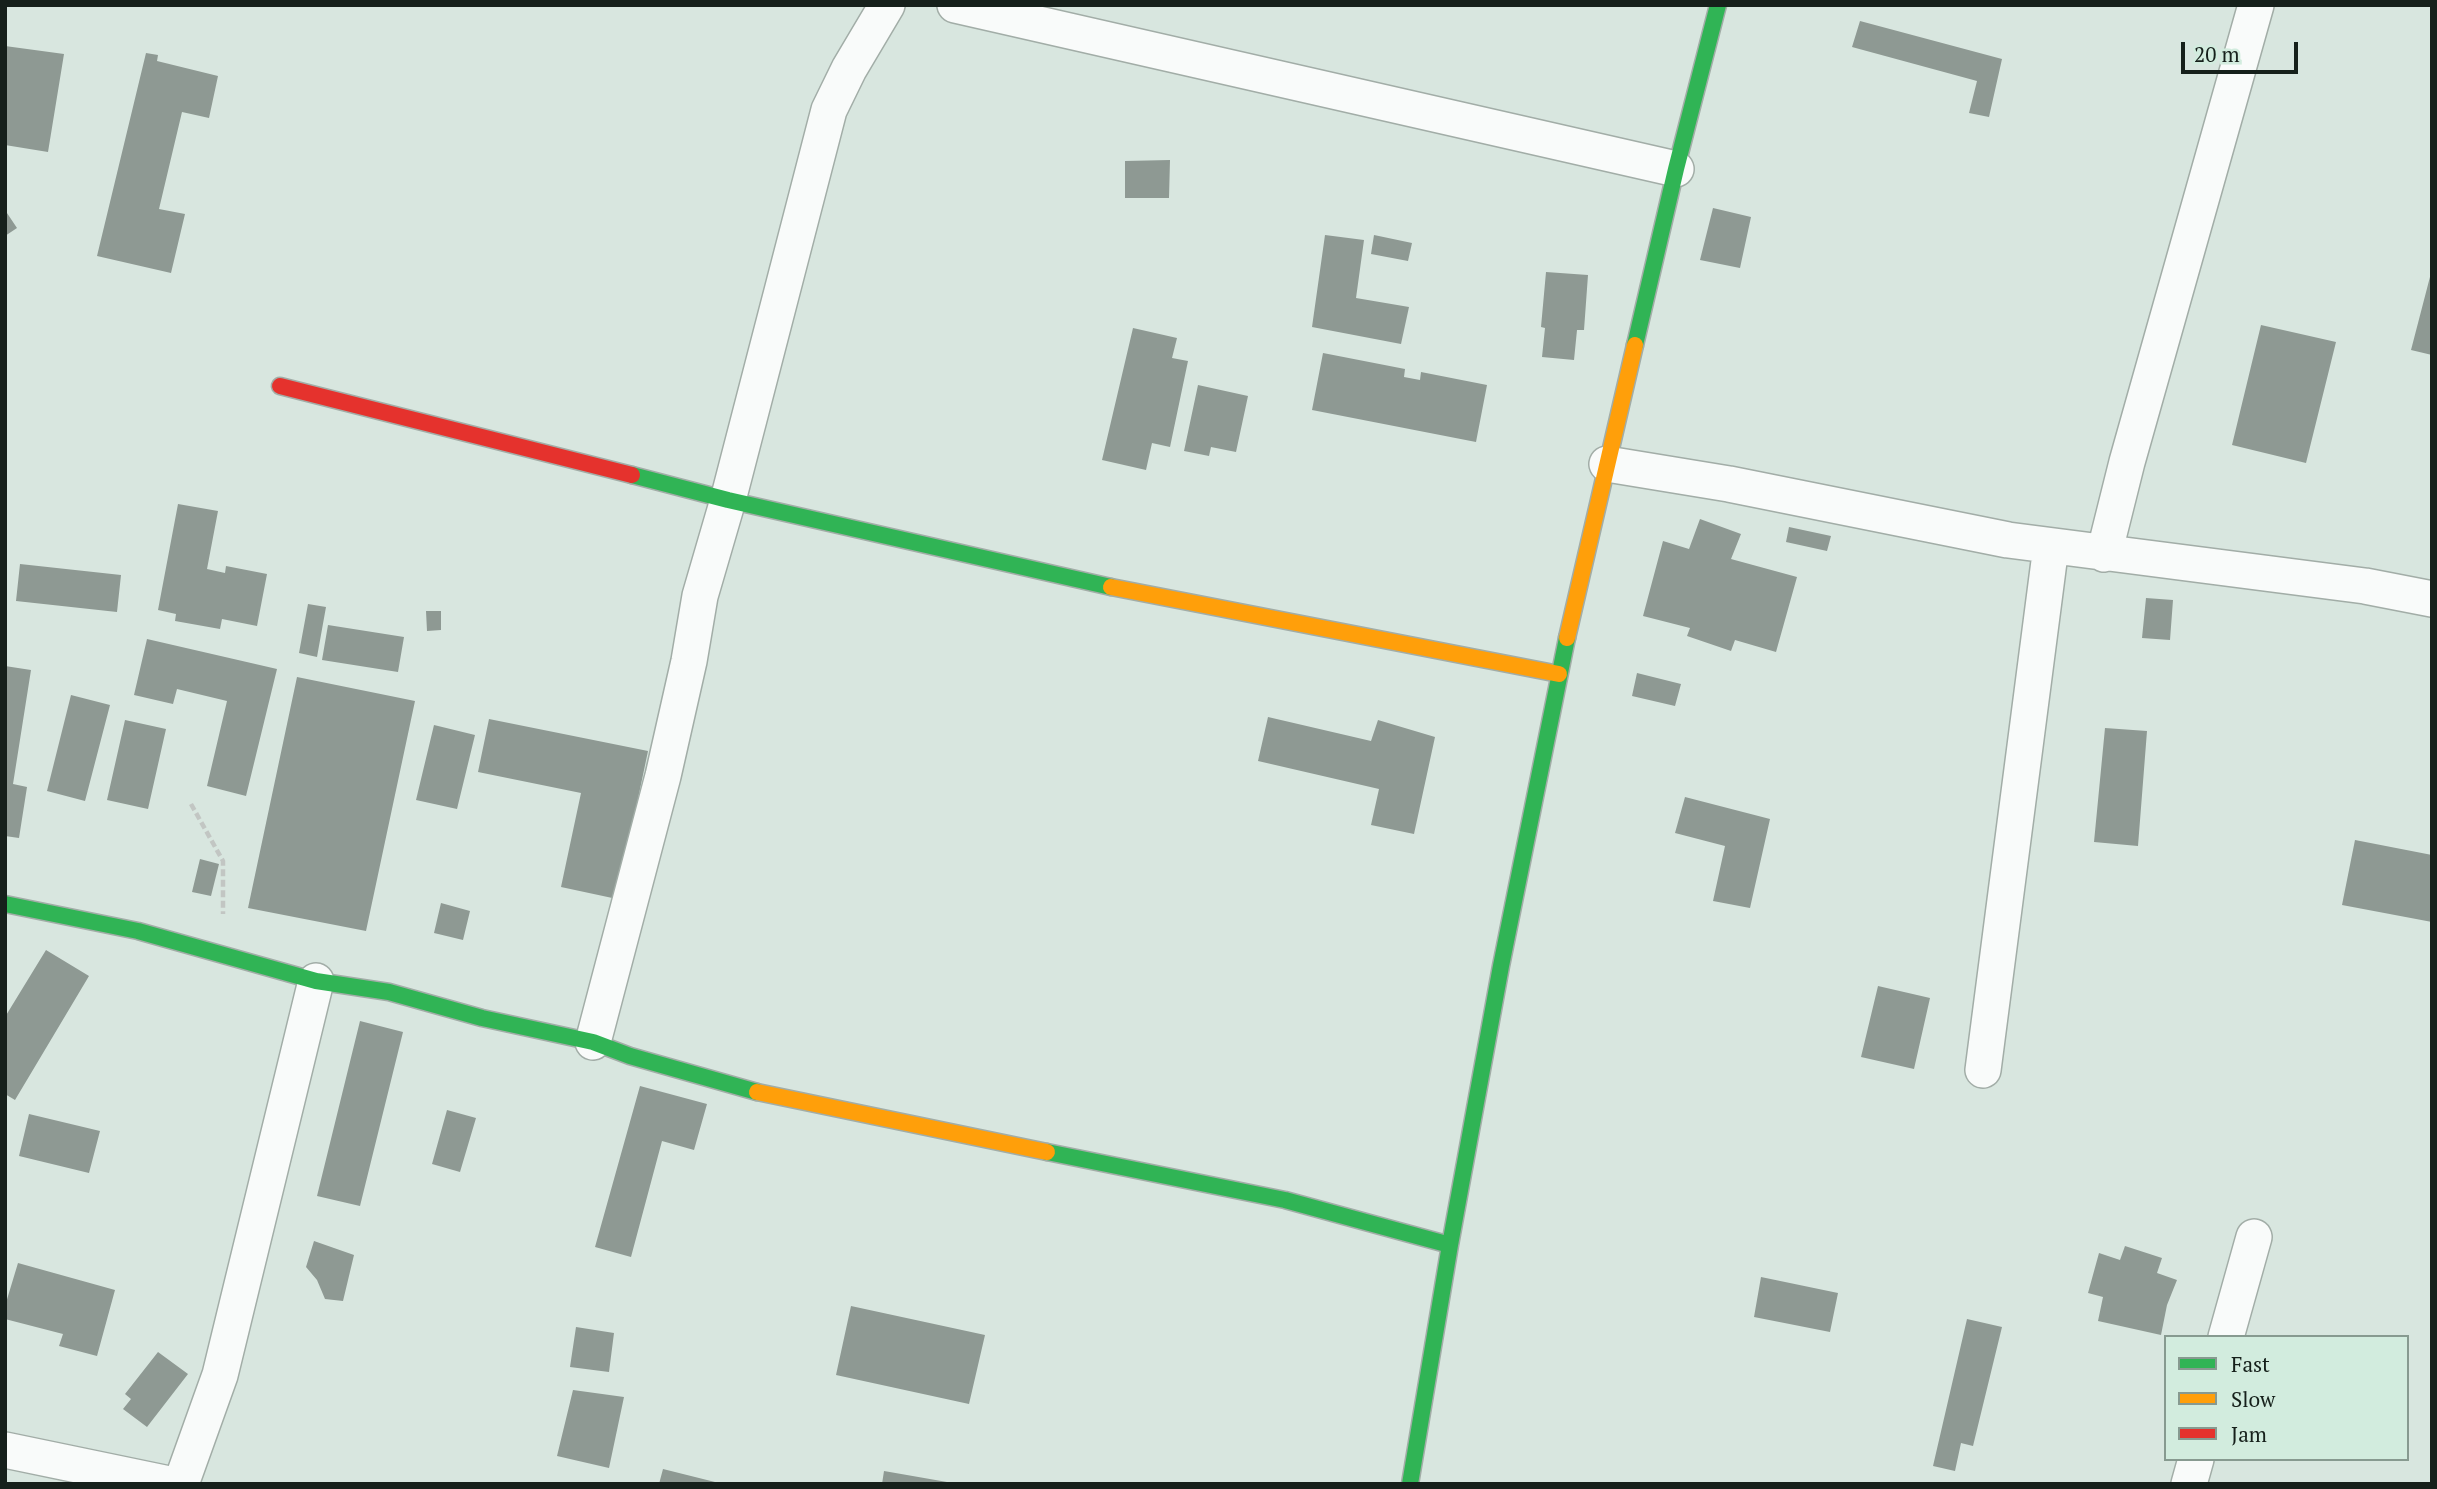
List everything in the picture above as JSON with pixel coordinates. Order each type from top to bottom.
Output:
[{"type":"street","points":[[593,1042],[663,776],[689,660],[700,596],[728,500],[829,110],[849,69],[887,5]]},
{"type":"street","points":[[956,5],[1676,169]]},
{"type":"street","points":[[1410,1484],[1450,1244],[1501,966],[1559,674],[1676,169],[1718,5]]},
{"type":"street","points":[[2104,554],[2127,462],[2256,5]]},
{"type":"street","points":[[280,386],[728,500],[1059,577],[1559,674]]},
{"type":"street","points":[[1607,464],[1730,484],[1906,521],[2051,546],[2365,586],[2432,599]]},
{"type":"street","points":[[1983,1070],[2051,546]]},
{"type":"street","points":[[5,904],[138,931],[316,981],[390,992],[482,1018],[593,1042],[630,1056],[777,1098],[1285,1200],[1450,1244]]},
{"type":"street","points":[[181,1484],[220,1375],[316,981]]},
{"type":"street","points":[[2227,1335],[2254,1237]]},
{"type":"street","points":[[5,1450],[169,1484]]},
{"type":"street","points":[[2189,1484],[2195,1461]]},
{"type":"path","points":[[191,804],[223,861],[222,953]]},
{"type":"building","points":[[1860,21],[2002,59],[1989,117],[1969,113],[1977,81],[1852,47]]},
{"type":"building","points":[[5,46],[64,54],[48,152],[5,145]]},
{"type":"building","points":[[146,53],[158,55],[157,61],[218,76],[209,118],[182,112],[159,209],[185,214],[171,273],[97,256]]},
{"type":"building","points":[[1170,160],[1169,198],[1125,198],[1125,161]]},
{"type":"building","points":[[1713,208],[1751,217],[1740,268],[1700,260]]},
{"type":"building","points":[[5,210],[17,228],[5,236]]},
{"type":"building","points":[[1325,235],[1364,240],[1356,298],[1409,307],[1401,344],[1312,327]]},
{"type":"building","points":[[1374,235],[1412,243],[1408,261],[1371,254]]},
{"type":"building","points":[[1546,272],[1588,275],[1584,330],[1577,330],[1574,360],[1542,357],[1545,328],[1541,327]]},
{"type":"building","points":[[2432,273],[2432,355],[2411,350]]},
{"type":"building","points":[[2261,325],[2336,342],[2306,463],[2232,445]]},
{"type":"building","points":[[1133,328],[1177,338],[1172,358],[1188,361],[1170,447],[1152,443],[1146,470],[1102,460]]},
{"type":"building","points":[[1323,353],[1405,369],[1404,377],[1420,380],[1421,372],[1487,385],[1476,442],[1312,410]]},
{"type":"building","points":[[1198,385],[1248,396],[1236,452],[1211,447],[1209,456],[1184,451]]},
{"type":"building","points":[[178,504],[218,511],[207,569],[225,573],[226,566],[267,574],[257,626],[222,619],[220,629],[175,621],[176,614],[158,610]]},
{"type":"building","points":[[1700,519],[1741,534],[1731,559],[1797,577],[1776,652],[1735,640],[1731,651],[1687,636],[1690,628],[1643,616],[1663,541],[1689,549]]},
{"type":"building","points":[[1789,527],[1831,536],[1827,551],[1786,542]]},
{"type":"building","points":[[20,564],[121,575],[117,612],[16,601]]},
{"type":"building","points":[[2146,598],[2173,600],[2170,640],[2142,638]]},
{"type":"building","points":[[308,604],[326,607],[317,657],[299,653]]},
{"type":"building","points":[[426,611],[441,611],[441,630],[427,631]]},
{"type":"building","points":[[328,625],[404,637],[398,672],[322,660]]},
{"type":"building","points":[[147,639],[277,669],[246,796],[207,786],[227,701],[177,689],[173,704],[134,695]]},
{"type":"building","points":[[5,666],[31,670],[13,784],[27,787],[19,838],[5,836]]},
{"type":"building","points":[[1637,673],[1681,684],[1675,706],[1632,696]]},
{"type":"building","points":[[297,677],[415,701],[366,931],[248,908]]},
{"type":"building","points":[[71,695],[110,705],[85,801],[47,791]]},
{"type":"building","points":[[1268,717],[1371,741],[1378,720],[1435,737],[1414,834],[1371,825],[1379,789],[1258,761]]},
{"type":"building","points":[[489,719],[648,751],[617,899],[561,887],[581,793],[478,772]]},
{"type":"building","points":[[125,720],[166,729],[148,809],[107,800]]},
{"type":"building","points":[[434,725],[475,735],[457,809],[416,800]]},
{"type":"building","points":[[2105,728],[2147,731],[2138,846],[2094,842]]},
{"type":"building","points":[[1685,797],[1770,819],[1750,908],[1713,901],[1725,846],[1675,833]]},
{"type":"building","points":[[2355,840],[2432,855],[2432,922],[2342,905]]},
{"type":"building","points":[[200,859],[219,864],[211,896],[192,892]]},
{"type":"building","points":[[441,903],[470,911],[463,940],[434,933]]},
{"type":"building","points":[[46,950],[89,976],[15,1100],[5,1094],[5,1017]]},
{"type":"building","points":[[1878,986],[1930,998],[1914,1069],[1861,1057]]},
{"type":"building","points":[[360,1021],[403,1032],[360,1206],[317,1196]]},
{"type":"building","points":[[640,1086],[707,1104],[694,1150],[662,1141],[631,1257],[595,1247]]},
{"type":"building","points":[[447,1110],[476,1118],[460,1172],[432,1164]]},
{"type":"building","points":[[29,1114],[100,1131],[89,1173],[19,1156]]},
{"type":"building","points":[[314,1241],[354,1255],[343,1301],[325,1299],[317,1280],[306,1267]]},
{"type":"building","points":[[2125,1246],[2162,1258],[2157,1273],[2177,1280],[2167,1305],[2161,1335],[2098,1321],[2103,1297],[2088,1293],[2099,1253],[2120,1260]]},
{"type":"building","points":[[18,1263],[115,1290],[97,1356],[59,1346],[63,1334],[5,1319],[5,1306]]},
{"type":"building","points":[[1761,1277],[1838,1293],[1830,1332],[1754,1317]]},
{"type":"building","points":[[851,1306],[985,1335],[969,1404],[836,1375]]},
{"type":"building","points":[[1967,1319],[2002,1327],[1973,1446],[1961,1443],[1955,1471],[1933,1466]]},
{"type":"building","points":[[576,1327],[614,1333],[609,1372],[570,1367]]},
{"type":"building","points":[[158,1352],[188,1374],[147,1427],[123,1409],[131,1399],[125,1394]]},
{"type":"building","points":[[573,1390],[624,1397],[609,1468],[557,1456]]},
{"type":"building","points":[[663,1469],[719,1483],[719,1484],[659,1484]]},
{"type":"building","points":[[884,1471],[947,1482],[947,1484],[882,1484]]},
{"type":"traffic: fast","points":[[1635,345],[1718,5]]},
{"type":"traffic: fast","points":[[632,475],[728,500],[1111,587]]},
{"type":"traffic: fast","points":[[1410,1484],[1501,966],[1567,638]]},
{"type":"traffic: fast","points":[[5,904],[138,931],[316,981],[389,992],[482,1018],[593,1042],[630,1056],[757,1092]]},
{"type":"traffic: fast","points":[[1047,1152],[1285,1200],[1450,1245]]},
{"type":"traffic: slow","points":[[1567,638],[1635,345]]},
{"type":"traffic: slow","points":[[1111,587],[1559,674]]},
{"type":"traffic: slow","points":[[757,1092],[1047,1152]]},
{"type":"traffic: jam","points":[[280,386],[632,475]]}]
